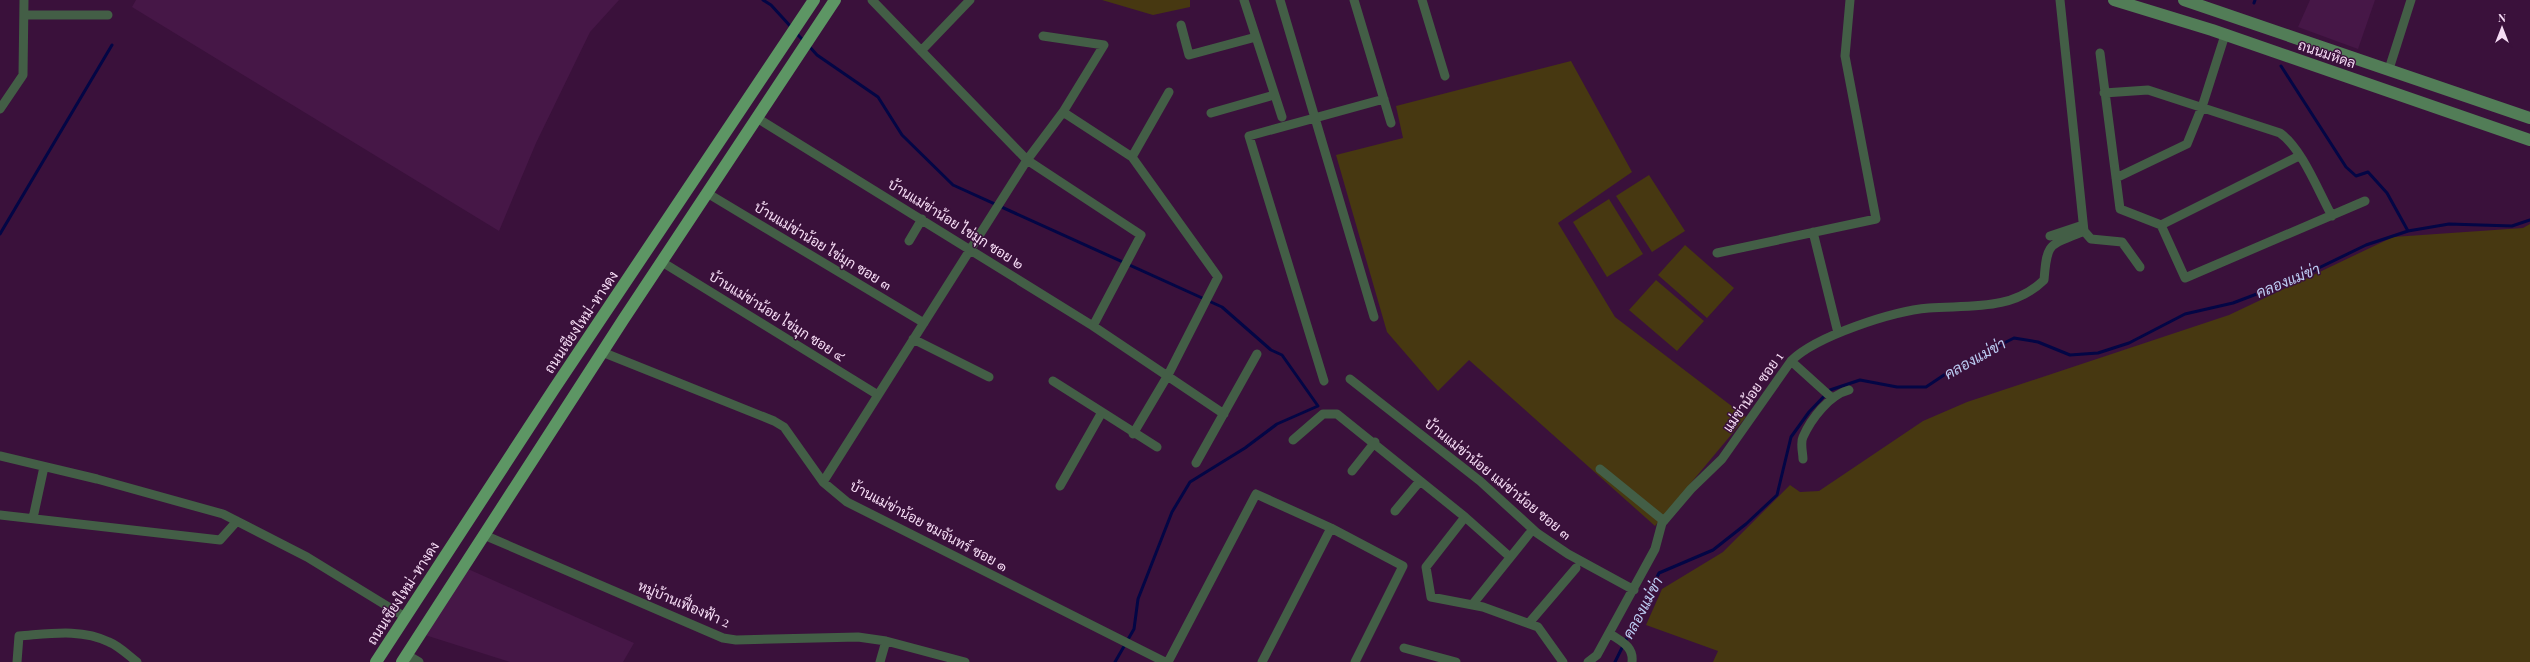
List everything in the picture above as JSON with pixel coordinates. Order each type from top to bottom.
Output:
[{"type":"main road","name":"ถนนเชียงใหม่-หางดง","points":[[376,662],[607,310],[814,0]]},
{"type":"main road","points":[[404,658],[602,352],[834,0]]},
{"type":"main road","name":"ถนนมหิดล","points":[[2114,0],[2225,35],[2530,140]]},
{"type":"main road","name":"ถนนมหิดล","points":[[2184,0],[2389,68],[2530,118]]},
{"type":"main road","points":[[607,310],[623,320]]},
{"type":"street","points":[[0,109],[23,75],[24,0]]},
{"type":"street","points":[[872,0],[1027,160],[1142,235],[1093,326]]},
{"type":"street","points":[[921,51],[970,0]]},
{"type":"street","points":[[1244,0],[1282,117]]},
{"type":"street","points":[[1280,0],[1374,317]]},
{"type":"street","points":[[1354,0],[1391,123]]},
{"type":"street","points":[[1422,0],[1444,76]]},
{"type":"street","points":[[1717,252],[1876,218],[1859,137],[1845,52],[1850,0]]},
{"type":"street","points":[[2060,0],[2084,228],[2091,239],[2122,242],[2140,267]]},
{"type":"street","points":[[2389,68],[2412,0]]},
{"type":"street","points":[[24,15],[108,15]]},
{"type":"street","points":[[1181,25],[1190,55],[1256,37]]},
{"type":"street","points":[[2116,178],[2187,144],[2202,107],[2225,35]]},
{"type":"street","points":[[823,482],[913,339],[972,250],[1027,160],[1063,112],[1104,45],[1043,36]]},
{"type":"street","points":[[2100,53],[2120,209],[2161,226],[2186,278],[2332,216],[2365,200]]},
{"type":"street","points":[[2104,92],[2148,90],[2202,107],[2286,137],[2299,156],[2332,216]]},
{"type":"street","points":[[1132,157],[1170,92]]},
{"type":"street","points":[[1211,113],[1274,95]]},
{"type":"street","points":[[1324,381],[1249,136],[1384,99]]},
{"type":"street","points":[[1063,112],[1132,157],[1218,276],[1168,375],[1133,434]]},
{"type":"street","name":"บ้านแม่ข่าน้อย ไข่มุก ซอย ๒","points":[[757,118],[1093,326],[1140,356],[1224,414]]},
{"type":"street","points":[[2161,226],[2299,156]]},
{"type":"street","name":"บ้านแม่ข่าน้อย ไข่มุก ซอย ๓","points":[[707,193],[924,323]]},
{"type":"street","points":[[909,241],[922,219]]},
{"type":"street","points":[[2050,236],[2084,228]]},
{"type":"street","name":"แม่ข่าน้อย ซอย 1","points":[[1588,662],[1597,655],[1634,590],[1655,549],[1664,521],[1691,489],[1722,459],[1791,361],[1801,351],[1817,341],[1838,333],[1913,310],[1984,307],[2032,292],[2044,280],[2046,253],[2051,245],[2084,228]]},
{"type":"street","points":[[1813,232],[1838,333]]},
{"type":"street","name":"บ้านแม่ข่าน้อย ไข่มุก ซอย ๔","points":[[662,262],[878,395]]},
{"type":"street","points":[[913,339],[989,377]]},
{"type":"street","name":"บ้านแม่ข่าน้อย ชมจันทร์ ซอย ๑","points":[[602,352],[774,420],[784,426],[823,482],[847,502],[1166,662]]},
{"type":"street","points":[[1196,463],[1257,354]]},
{"type":"street","points":[[1791,361],[1832,398]]},
{"type":"street","name":"บ้านแม่ข่าน้อย แม่ข่าน้อย ซอย ๓","points":[[1350,379],[1480,481],[1537,533],[1568,554],[1634,590]]},
{"type":"street","points":[[1053,380],[1133,434],[1156,447]]},
{"type":"street","points":[[1803,459],[1802,438],[1832,398],[1840,392],[1849,390]]},
{"type":"street","points":[[1060,486],[1102,412]]},
{"type":"street","points":[[1293,440],[1323,414],[1338,414],[1375,442],[1465,517],[1510,557]]},
{"type":"street","points":[[1352,471],[1375,442]]},
{"type":"street","points":[[0,456],[223,514],[307,557],[405,617]]},
{"type":"street","points":[[33,518],[44,468]]},
{"type":"street","points":[[1600,469],[1664,521]]},
{"type":"street","points":[[1395,511],[1420,481]]},
{"type":"street","points":[[1166,662],[1256,494],[1332,528],[1403,566],[1355,662]]},
{"type":"street","points":[[0,515],[220,540],[237,521]]},
{"type":"street","points":[[1465,517],[1426,567],[1431,597],[1472,604],[1538,627],[1563,662]]},
{"type":"street","points":[[1262,662],[1332,528]]},
{"type":"street","points":[[1472,604],[1529,534]]},
{"type":"street","name":"หมู่บ้านเฟื่องฟ้า 2","points":[[484,535],[723,638],[736,640],[858,637],[886,641],[965,662]]},
{"type":"street","points":[[1529,623],[1576,568]]},
{"type":"street","points":[[1609,633],[1628,645],[1633,656],[1632,662]]},
{"type":"street","points":[[17,662],[19,636],[90,635],[110,642],[137,662]]},
{"type":"street","points":[[880,662],[886,641]]},
{"type":"street","points":[[1404,648],[1456,662]]},
{"type":"street","points":[[404,658],[419,662]]},
{"type":"shaded area","points":[[136,0],[619,0],[590,32],[536,143],[499,231],[132,7]]},
{"type":"shaded area","points":[[1102,0],[1190,0],[1190,7],[1153,15]]},
{"type":"shaded area","points":[[2310,0],[2375,0],[2358,49],[2298,27]]},
{"type":"shaded area","points":[[1571,61],[1632,172],[1558,223],[1615,317],[1746,417],[1655,526],[1469,360],[1438,391],[1387,332],[1336,155],[1403,138],[1396,106]]},
{"type":"shaded area","points":[[1649,175],[1685,231],[1652,252],[1616,196]]},
{"type":"shaded area","points":[[1609,199],[1643,254],[1607,277],[1573,222]]},
{"type":"shaded area","points":[[2530,224],[2530,662],[1713,662],[1718,651],[1646,625],[1662,589],[1723,552],[1790,485],[1800,492],[1819,491],[1923,421],[1967,402],[2229,315],[2393,237],[2523,228]]},
{"type":"shaded area","points":[[1685,245],[1734,288],[1707,318],[1658,275]]},
{"type":"shaded area","points":[[1656,280],[1704,321],[1677,351],[1629,310]]},
{"type":"shaded area","points":[[468,569],[634,643],[623,662],[510,662],[425,635]]},
{"type":"waterway","points":[[763,0],[771,5],[792,28]]},
{"type":"waterway","points":[[795,32],[804,41]]},
{"type":"waterway","points":[[0,234],[112,45]]},
{"type":"waterway","points":[[808,45],[817,55],[878,97],[902,135],[953,185],[1222,307],[1271,350],[1282,355],[1318,406],[1277,424],[1245,448],[1190,482],[1172,512],[1138,599],[1134,629],[1115,662]]},
{"type":"waterway","points":[[2281,66],[2346,167],[2356,176],[2368,172],[2387,193],[2408,231]]},
{"type":"waterway","name":"คลองแม่ข่า","points":[[1615,662],[1659,573],[1713,550],[1746,524],[1777,495],[1791,437],[1809,412],[1830,390],[1860,380],[1897,387],[1926,387],[1953,369],[2014,338],[2038,342],[2070,355],[2098,353],[2129,343],[2185,314],[2233,303],[2296,279],[2366,245],[2408,231],[2449,224],[2512,226],[2530,220]]}]
